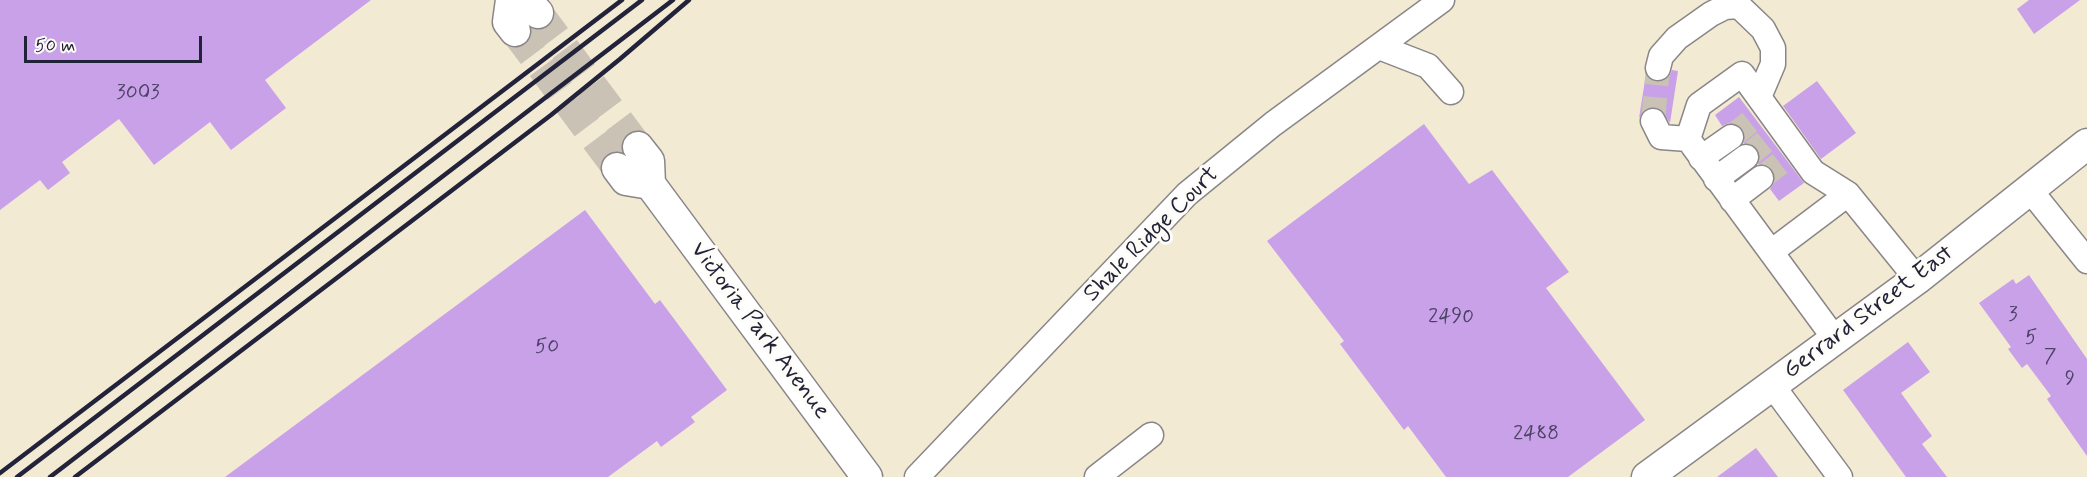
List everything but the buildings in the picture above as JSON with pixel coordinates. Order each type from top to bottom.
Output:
[{"type":"main road","points":[[514,31],[508,22],[511,0],[531,4],[538,13]]},
{"type":"main road","name":"Gerrard Street East","points":[[1647,477],[1917,279],[2087,144]]},
{"type":"main road","name":"Victoria Park Avenue","points":[[638,147],[649,161],[650,184],[867,477]]},
{"type":"main road","points":[[617,168],[626,180],[650,184]]},
{"type":"street","name":"Shale Ridge Court","points":[[917,477],[1187,194],[1273,124],[1442,0]]},
{"type":"street","points":[[1659,68],[1661,56],[1677,38],[1711,14],[1725,7],[1738,6],[1763,29],[1773,48],[1773,63],[1761,108]]},
{"type":"street","points":[[1379,46],[1428,66],[1451,92]]},
{"type":"street","points":[[1694,149],[1699,105],[1742,74],[1776,134],[1792,155],[1813,172],[1848,194],[1917,279]]},
{"type":"street","points":[[1653,121],[1661,137],[1694,149],[1835,339]]},
{"type":"street","points":[[1694,149],[1731,137]]},
{"type":"street","points":[[1716,179],[1746,157]]},
{"type":"street","points":[[1732,200],[1761,178]]},
{"type":"street","points":[[2030,190],[2087,261]]},
{"type":"street","points":[[1771,252],[1848,194]]},
{"type":"street","points":[[1772,385],[1840,477]]},
{"type":"street","points":[[1097,477],[1151,435]]},
{"type":"tunnel","points":[[538,13],[638,147]]},
{"type":"tunnel","points":[[515,31],[617,168]]},
{"type":"tunnel","points":[[1653,121],[1658,68]]},
{"type":"tunnel","points":[[1731,137],[1755,118]]},
{"type":"tunnel","points":[[1746,157],[1770,138]]},
{"type":"tunnel","points":[[1761,178],[1786,159]]},
{"type":"railway","points":[[0,473],[622,0]]},
{"type":"railway","points":[[17,477],[642,0]]},
{"type":"railway","points":[[50,477],[673,0]]},
{"type":"railway","points":[[75,477],[551,115],[689,0]]}]
